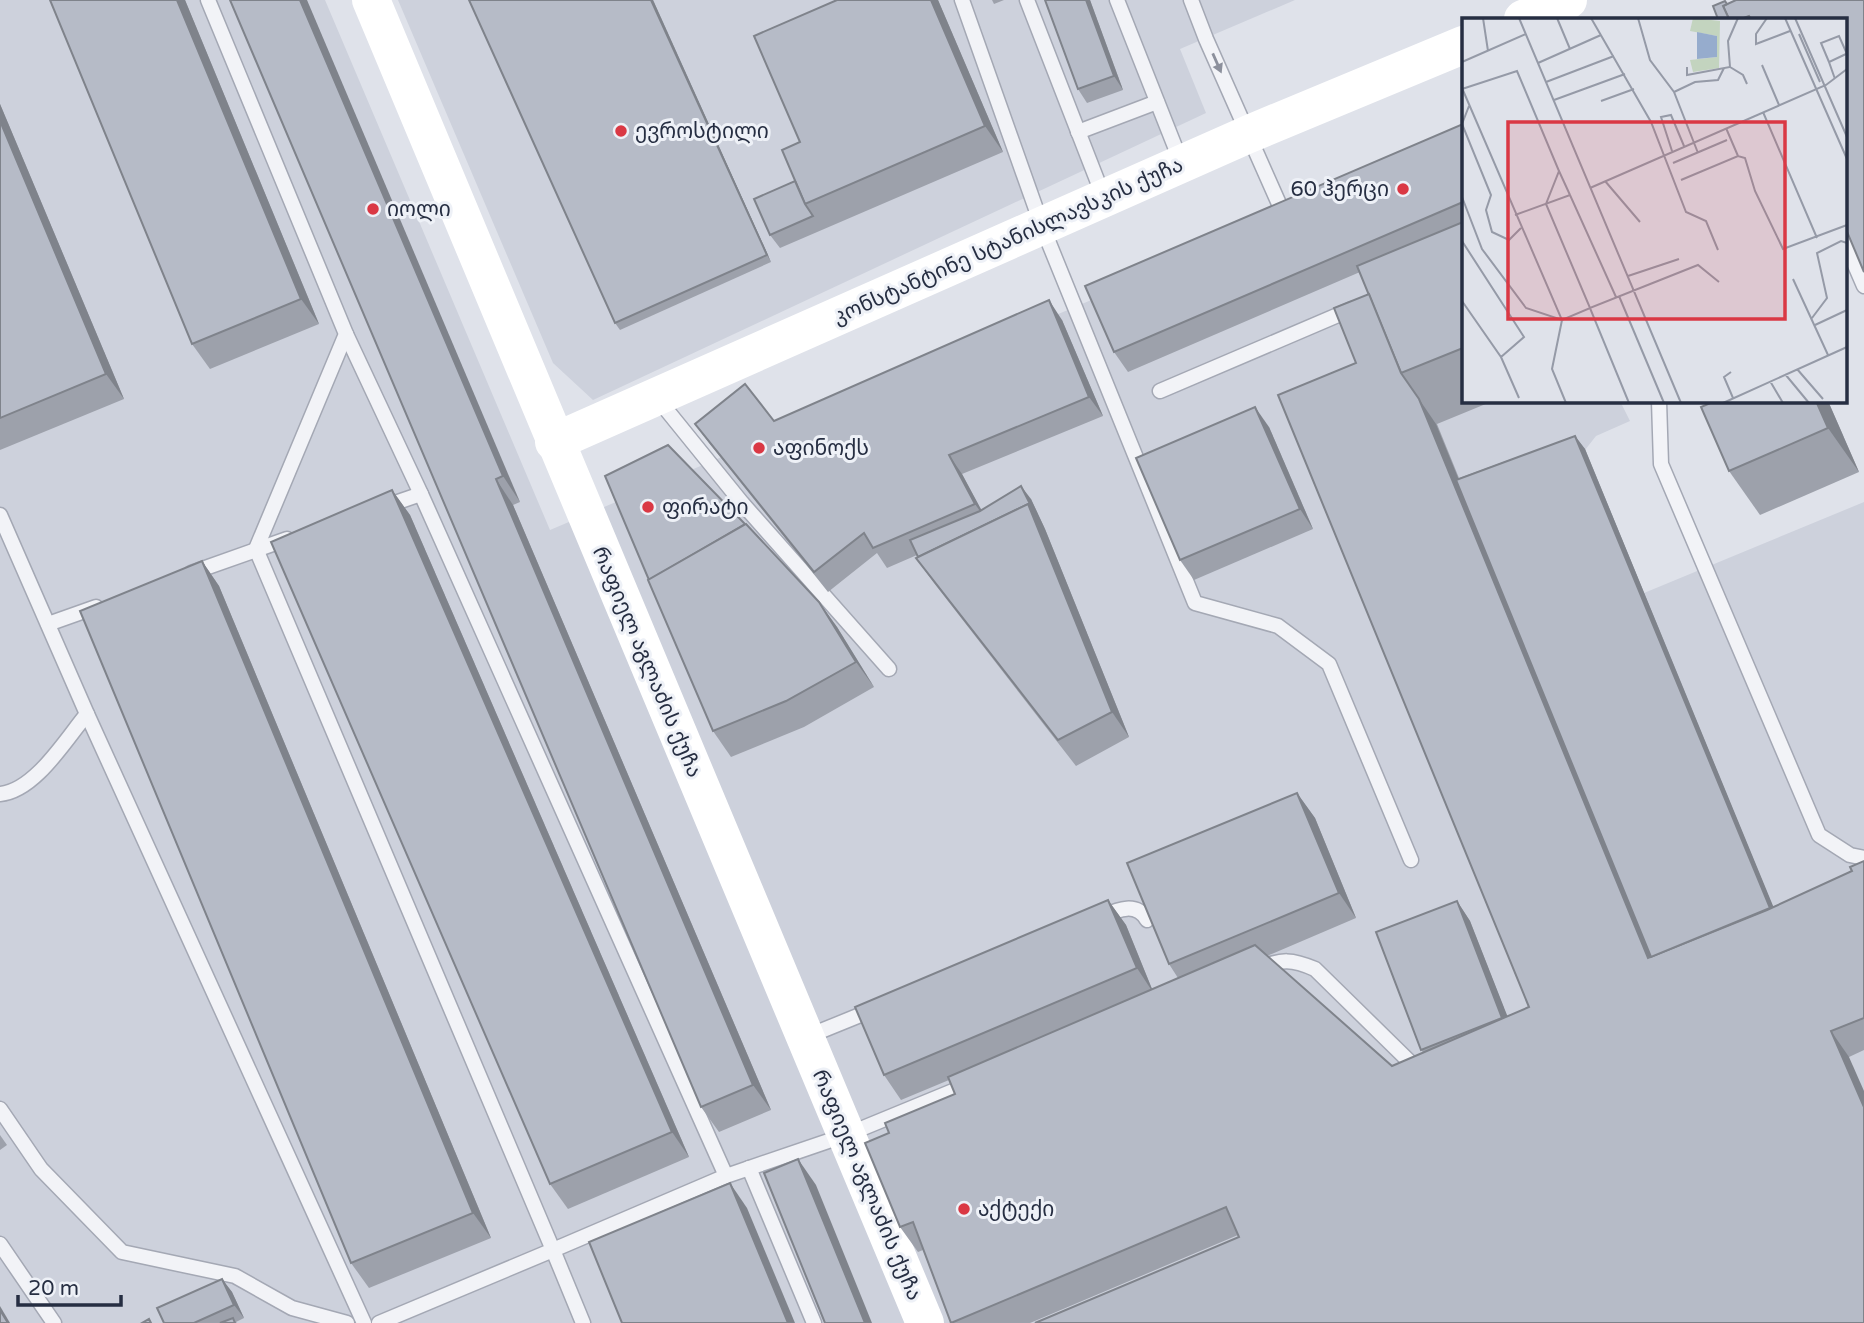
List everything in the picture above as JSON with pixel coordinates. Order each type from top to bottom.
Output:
[{"type":"street","name":"რაფიელ აგლაძის ქუჩა","points":[[371,0],[925,1323]]},
{"type":"street","points":[[1526,18],[1568,0]]},
{"type":"street","name":"კონსტანტინე სტანისლავსკის ქუჩა","points":[[554,442],[1249,134],[1462,45]]},
{"type":"lane","points":[[208,0],[346,334],[421,494],[726,1175]]},
{"type":"lane","points":[[962,0],[1042,226],[1195,603],[1278,626],[1328,664],[1412,860]]},
{"type":"lane","points":[[1027,0],[1104,199]]},
{"type":"lane","points":[[1117,0],[1182,164]]},
{"type":"lane","points":[[1191,0],[1280,206]]},
{"type":"lane","points":[[1078,132],[1157,102]]},
{"type":"lane","points":[[1846,244],[1864,286]]},
{"type":"lane","points":[[1160,391],[1362,305]]},
{"type":"lane","points":[[346,334],[256,549],[583,1323]]},
{"type":"lane","points":[[656,397],[742,503],[889,669]]},
{"type":"lane","points":[[1659,402],[1661,464],[1819,835],[1850,855],[1864,858]]},
{"type":"lane","points":[[370,511],[421,494]]},
{"type":"lane","points":[[0,515],[87,714],[365,1323]]},
{"type":"lane","points":[[178,577],[307,532]]},
{"type":"lane","points":[[48,624],[113,601]]},
{"type":"lane","points":[[0,794],[32,781],[87,714]]},
{"type":"lane","points":[[1083,924],[1121,909],[1136,909],[1143,913],[1147,920]]},
{"type":"lane","points":[[1241,975],[1279,960],[1302,963],[1315,969],[1421,1073]]},
{"type":"lane","points":[[805,1037],[894,1001]]},
{"type":"lane","points":[[379,1323],[726,1175],[846,1135],[986,1078]]},
{"type":"lane","points":[[0,1109],[41,1169],[122,1252],[235,1276],[292,1308],[347,1323]]},
{"type":"lane","points":[[749,1167],[814,1323]]},
{"type":"lane","points":[[0,1244],[54,1323]]},
{"type":"shaded area","points":[[0,0],[325,0],[550,530],[1462,142],[1462,402],[1620,402],[1630,421],[1596,436],[1585,450],[1644,593],[1864,502],[1864,1323],[0,1323]]},
{"type":"shaded area","points":[[398,0],[1295,0],[1180,49],[1206,113],[593,400],[553,363]]},
{"type":"building","points":[[50,0],[177,0],[301,299],[192,344]]},
{"type":"building","points":[[230,0],[300,0],[503,476],[496,479],[753,1085],[701,1107]]},
{"type":"building","name":"ევროსტილი","points":[[469,0],[651,0],[767,255],[615,323]]},
{"type":"building","points":[[837,0],[931,0],[985,126],[805,204],[782,150],[800,142],[754,36]]},
{"type":"building","points":[[1045,0],[1086,0],[1114,76],[1078,89]]},
{"type":"building","points":[[1736,0],[1864,0],[1864,272],[1846,229],[1846,18],[1729,18],[1723,6]]},
{"type":"building","points":[[1725,1],[1727,4],[1723,6],[1729,18],[1718,18],[1713,6]]},
{"type":"building","points":[[0,121],[106,374],[0,418]]},
{"type":"building","points":[[1462,124],[1462,202],[1114,352],[1085,286]]},
{"type":"building","points":[[795,181],[813,216],[770,235],[754,199]]},
{"type":"building","points":[[1462,222],[1462,348],[1401,373],[1357,266]]},
{"type":"building","points":[[1369,294],[1401,373],[1419,399],[1648,958],[1767,910],[1852,871],[1850,867],[1864,861],[1864,1018],[1831,1031],[1864,1107],[1864,1323],[1035,1323],[1239,1237],[1226,1207],[951,1323],[913,1222],[900,1227],[865,1143],[889,1133],[885,1123],[955,1094],[948,1077],[1255,945],[1392,1066],[1529,1007],[1278,395],[1356,363],[1334,308]]},
{"type":"building","points":[[1049,300],[1089,397],[949,455],[975,504],[873,548],[864,533],[814,572],[695,424],[745,384],[774,421]]},
{"type":"building","points":[[1713,402],[1816,402],[1828,428],[1729,471],[1701,407]]},
{"type":"building","points":[[1255,407],[1300,509],[1180,560],[1136,458]]},
{"type":"building","points":[[1575,436],[1770,908],[1651,957],[1456,480]]},
{"type":"building","points":[[668,445],[745,524],[649,580],[605,476]]},
{"type":"building","points":[[1021,486],[1036,516],[1028,504],[918,557],[910,540],[980,511]]},
{"type":"building","points":[[392,490],[672,1132],[550,1184],[271,542]]},
{"type":"building","points":[[1028,504],[1112,712],[1058,740],[916,558]]},
{"type":"building","points":[[746,524],[819,602],[856,662],[786,701],[713,731],[648,580]]},
{"type":"building","points":[[202,561],[473,1213],[351,1263],[80,611]]},
{"type":"building","points":[[1297,793],[1339,893],[1169,964],[1127,863]]},
{"type":"building","points":[[1108,900],[1137,968],[884,1075],[855,1007]]},
{"type":"building","points":[[1457,901],[1502,1018],[1421,1050],[1376,932]]},
{"type":"building","points":[[798,1159],[865,1323],[825,1323],[764,1173]]},
{"type":"building","points":[[730,1183],[788,1323],[622,1323],[589,1242]]},
{"type":"building","points":[[222,1279],[234,1305],[194,1323],[164,1323],[157,1308]]},
{"type":"building","points":[[0,1310],[8,1323],[0,1323]]},
{"type":"building","points":[[233,1318],[235,1323],[220,1323]]},
{"type":"place","name":"ევროსტილი","points":[[621,131]]},
{"type":"place","name":"60 ჰერცი","points":[[1403,189]]},
{"type":"place","name":"იოლი","points":[[373,209]]},
{"type":"place","name":"აფინოქს","points":[[759,448]]},
{"type":"place","name":"ფირატი","points":[[648,507]]},
{"type":"place","name":"აქტექი","points":[[964,1209]]}]
